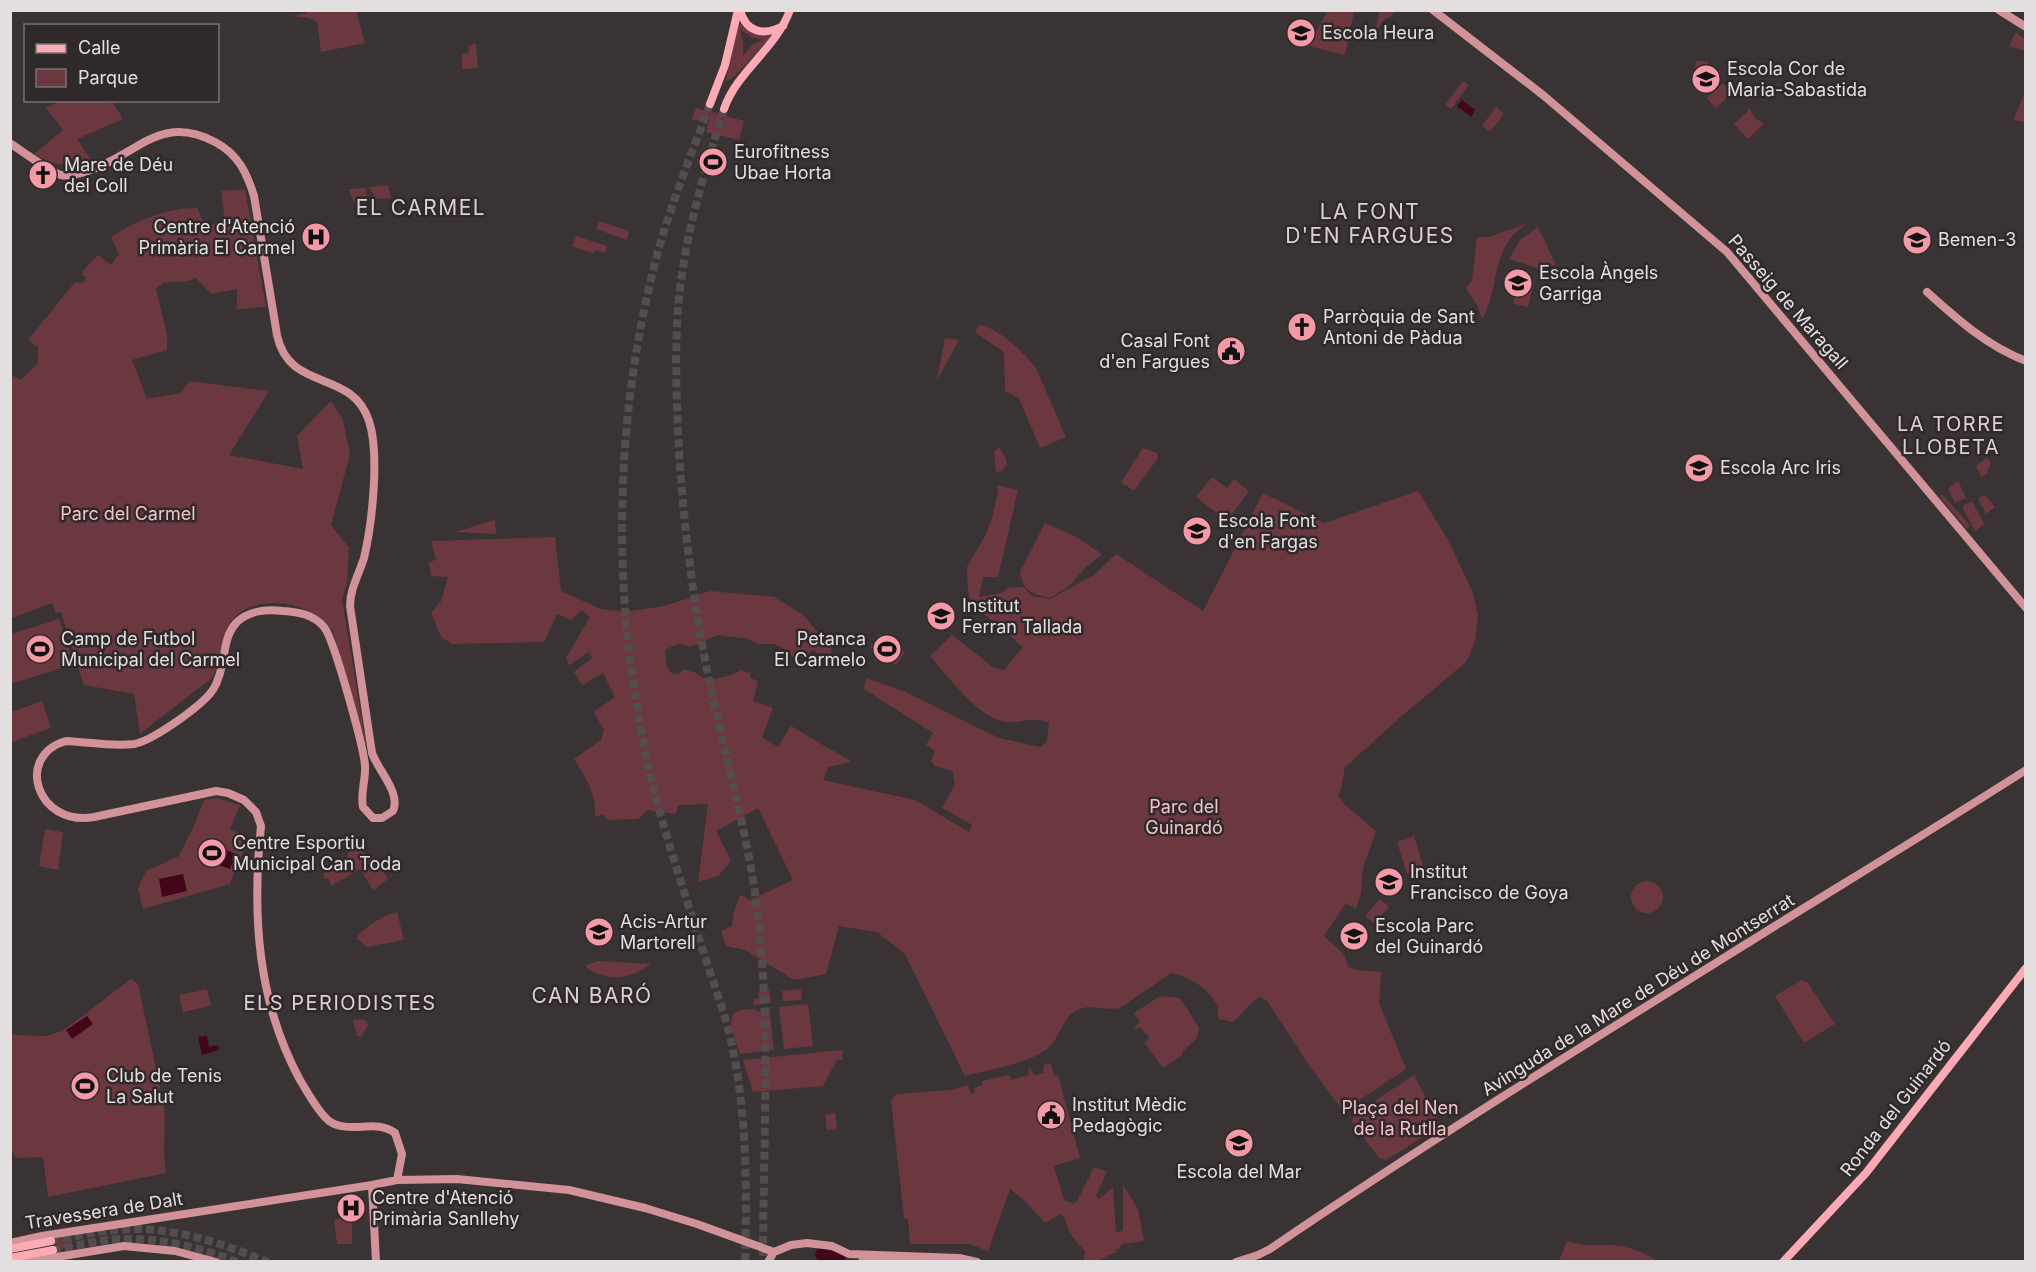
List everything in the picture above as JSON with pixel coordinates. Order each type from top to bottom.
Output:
[{"type":"main road","points":[[739,10],[746,23],[758,32],[766,32],[783,26]]},
{"type":"main road","points":[[710,104],[728,55],[739,10]]},
{"type":"main road","points":[[723,109],[732,90],[770,44],[783,26],[790,10]]},
{"type":"main road","points":[[718,84],[732,90]]},
{"type":"main road","name":"Ronda del Guinardó","points":[[1783,1262],[1866,1173],[2025,968]]},
{"type":"main road","name":"Travessera de Dalt","points":[[10,1249],[52,1246],[10,1258]]},
{"type":"street","name":"Passeig de Maragall","points":[[1433,10],[1543,95],[1727,252],[2025,608]]},
{"type":"street","points":[[1999,10],[2025,27]]},
{"type":"street","points":[[10,143],[61,175],[81,173],[104,166],[154,136],[172,131],[199,134],[222,146],[235,157],[247,174],[254,196],[280,350],[288,362],[299,371],[332,383],[352,396],[366,413],[370,422],[374,467],[367,538],[350,606],[372,753],[396,800],[389,814],[382,818],[373,818],[363,807],[365,764],[330,637],[315,619],[305,614],[292,612],[259,611],[240,620],[231,629],[225,642],[220,675],[212,691],[206,699],[155,735],[143,742],[129,745],[66,741],[54,746],[46,753],[39,766],[37,780],[44,800],[56,811],[71,817],[88,818],[220,792],[244,800],[256,812],[261,826],[256,889],[260,957],[272,1015],[286,1052],[308,1093],[329,1120],[342,1126],[387,1128],[395,1133],[402,1154],[396,1180]]},
{"type":"street","points":[[1927,292],[1965,326],[2003,351],[2025,361]]},
{"type":"street","name":"Avinguda de la Mare de Déu de Montserrat","points":[[1236,1262],[1270,1249],[1384,1172],[1581,1047],[1867,871],[2025,770]]},
{"type":"street","points":[[376,1262],[372,1185],[396,1180],[481,1181],[532,1185],[599,1196],[697,1224],[774,1252]]},
{"type":"street","name":"Travessera de Dalt","points":[[10,1243],[61,1233],[372,1185]]},
{"type":"street","points":[[768,1262],[774,1252],[791,1245],[809,1243],[832,1246],[849,1258],[896,1254],[903,1257]]},
{"type":"street","name":"Travessera de Dalt","points":[[26,1262],[124,1246],[176,1251],[214,1261]]},
{"type":"street","points":[[862,1262],[894,1260],[903,1257],[959,1258],[977,1262]]},
{"type":"green space","points":[[304,11],[356,11],[365,43],[321,52],[317,22],[309,18],[292,16],[307,13]]},
{"type":"green space","points":[[1327,11],[1354,11],[1345,55],[1309,46]]},
{"type":"green space","points":[[1380,11],[1395,11],[1390,17],[1384,19],[1373,37]]},
{"type":"green space","points":[[738,21],[753,34],[773,35],[739,72],[728,81],[726,80]],"holes":[[[740,29],[751,37],[763,40],[752,45],[743,56]]]},
{"type":"green space","points":[[2016,32],[2025,40],[2025,51],[2009,46]]},
{"type":"green space","points":[[476,44],[478,68],[462,69],[462,54],[469,53],[468,45]]},
{"type":"green space","points":[[1696,61],[1708,61],[1707,85],[1694,84]]},
{"type":"green space","points":[[1463,81],[1469,85],[1451,109],[1445,105]]},
{"type":"green space","points":[[1723,83],[1732,93],[1716,108],[1707,98]]},
{"type":"green space","points":[[2024,95],[2025,122],[2013,120]]},
{"type":"green space","points":[[58,102],[113,102],[123,119],[77,139],[93,163],[62,165],[34,154],[63,130],[46,108]]},
{"type":"green space","points":[[1496,107],[1504,114],[1490,132],[1482,126]]},
{"type":"green space","points":[[696,108],[710,112],[707,123],[692,119]]},
{"type":"green space","points":[[1750,109],[1755,118],[1764,124],[1748,139],[1734,124]]},
{"type":"green space","points":[[711,112],[744,121],[739,140],[706,132]]},
{"type":"green space","points":[[388,185],[391,198],[377,199],[368,187]]},
{"type":"green space","points":[[365,188],[368,200],[354,202],[348,189]]},
{"type":"green space","name":"Parc del Carmel","points":[[245,189],[266,307],[237,309],[237,289],[211,294],[196,278],[189,281],[163,283],[156,289],[167,335],[167,350],[132,360],[147,399],[181,393],[189,381],[269,391],[229,455],[303,469],[297,436],[331,401],[343,420],[350,454],[331,525],[349,548],[347,584],[342,599],[365,746],[333,632],[325,622],[300,607],[270,603],[255,605],[242,611],[228,626],[213,676],[140,734],[134,694],[84,685],[61,612],[56,613],[52,603],[11,618],[11,375],[21,380],[38,363],[38,347],[28,340],[75,282],[82,284],[87,277],[82,272],[98,255],[111,265],[119,254],[111,237],[152,216],[174,210],[197,208],[206,227],[225,221],[221,191]]},
{"type":"green space","points":[[599,221],[629,231],[627,240],[596,229]]},
{"type":"green space","points":[[1526,224],[1506,245],[1482,319],[1478,307],[1466,288],[1472,281],[1477,237],[1489,237]]},
{"type":"green space","points":[[1538,227],[1556,265],[1537,268],[1509,259],[1520,240]]},
{"type":"green space","points":[[576,236],[607,246],[605,253],[596,250],[592,253],[572,246]]},
{"type":"green space","points":[[1519,278],[1534,282],[1528,307],[1513,304]]},
{"type":"green space","points":[[979,325],[1002,335],[1036,368],[1066,437],[1040,448],[1019,398],[1005,391],[1004,352],[975,332]]},
{"type":"green space","points":[[945,338],[959,340],[937,380]]},
{"type":"green space","points":[[999,447],[1007,465],[1001,471],[996,472],[994,452]]},
{"type":"green space","points":[[1143,448],[1157,453],[1158,458],[1134,491],[1121,482]]},
{"type":"green space","points":[[1987,457],[1991,463],[1988,474],[1981,477],[1976,466]]},
{"type":"green space","points":[[1212,477],[1227,488],[1234,479],[1249,491],[1227,521],[1196,497]]},
{"type":"green space","points":[[1958,481],[1966,498],[1955,503],[1948,489]]},
{"type":"green space","name":"Parc del Guinardó","points":[[997,485],[1018,490],[998,577],[983,577],[979,597],[1002,593],[1007,588],[1024,587],[1031,596],[1050,599],[1094,575],[1116,554],[1203,611],[1263,493],[1324,523],[1418,491],[1448,540],[1473,593],[1478,616],[1475,641],[1466,662],[1345,767],[1338,795],[1344,804],[1376,831],[1363,868],[1361,893],[1356,909],[1346,903],[1324,936],[1343,953],[1349,967],[1356,970],[1381,972],[1379,1003],[1406,1069],[1343,1111],[1311,1068],[1267,1001],[1260,997],[1256,999],[1232,1022],[1219,1019],[1217,1009],[1219,1008],[1205,989],[1193,981],[1171,973],[1120,1008],[1089,1007],[1073,1012],[1056,1038],[1040,1054],[1020,1062],[965,1076],[905,954],[877,932],[839,926],[826,974],[794,980],[745,950],[726,946],[721,931],[732,926],[740,895],[750,900],[793,880],[758,808],[716,831],[731,861],[718,876],[698,882],[708,804],[678,805],[676,814],[648,810],[638,819],[608,820],[604,815],[595,816],[592,793],[574,759],[601,740],[604,730],[594,712],[615,697],[603,673],[582,685],[574,672],[592,658],[589,652],[569,665],[566,658],[590,617],[582,610],[571,620],[557,614],[544,642],[452,644],[441,637],[431,613],[441,601],[448,577],[431,576],[429,563],[436,559],[431,541],[555,537],[561,591],[601,609],[625,612],[664,606],[710,591],[774,597],[802,614],[831,647],[833,663],[826,664],[814,649],[807,655],[794,659],[783,648],[774,644],[759,644],[748,639],[718,635],[690,647],[679,643],[665,650],[667,666],[671,673],[679,674],[684,669],[708,681],[732,675],[740,670],[750,673],[750,678],[758,681],[753,701],[773,708],[762,737],[778,747],[791,726],[852,762],[828,767],[823,780],[915,800],[969,832],[972,825],[942,808],[955,784],[952,771],[935,766],[931,761],[935,751],[926,745],[933,733],[864,689],[866,678],[903,691],[999,738],[1041,747],[1047,741],[1049,723],[1033,720],[1008,722],[987,714],[965,696],[930,656],[952,635],[994,668],[1004,670],[1023,647],[971,603],[968,591],[967,567],[986,534],[992,518],[998,492]]},
{"type":"green space","points":[[1942,494],[1970,526],[1967,529],[1940,497]]},
{"type":"green space","points":[[1985,495],[1995,507],[1986,514],[1978,498]]},
{"type":"green space","points":[[1972,501],[1984,524],[1975,531],[1962,506]]},
{"type":"green space","points":[[495,520],[496,534],[455,532]]},
{"type":"green space","points":[[1045,523],[1076,537],[1102,554],[1069,586],[1050,598],[1029,591],[1023,584],[1020,572]]},
{"type":"green space","name":"Camp de Futbol Municipal del Carmel","points":[[59,619],[74,664],[11,684],[11,634]]},
{"type":"green space","name":"Petanca El Carmelo","points":[[880,634],[905,652],[896,665],[870,647]]},
{"type":"green space","points":[[42,701],[51,728],[11,742],[11,712]]},
{"type":"green space","name":"Centre Esportiu Municipal Can Toda","points":[[217,798],[240,805],[230,829],[246,836],[244,850],[230,884],[143,909],[138,889],[146,871],[179,856],[204,800]]},
{"type":"green space","points":[[45,829],[63,832],[58,870],[39,866]]},
{"type":"green space","points":[[353,833],[359,839],[357,841],[367,856],[371,853],[388,879],[373,890],[360,869],[331,886],[329,879],[323,878],[326,868],[344,871]]},
{"type":"green space","points":[[1414,836],[1424,869],[1407,874],[1397,842]]},
{"type":"green space","points":[[1647,881],[1658,886],[1663,897],[1658,908],[1647,913],[1636,908],[1631,897],[1636,886]]},
{"type":"green space","points":[[1380,899],[1389,907],[1374,923],[1365,916]]},
{"type":"green space","points":[[397,912],[404,940],[367,947],[356,938],[374,922]]},
{"type":"green space","points":[[598,961],[651,964],[627,976],[611,977],[586,967]]},
{"type":"green space","name":"Club de Tenis La Salut","points":[[131,979],[138,984],[164,1106],[166,1173],[48,1197],[43,1157],[16,1158],[11,1149],[10,1035],[46,1036],[64,1030]]},
{"type":"green space","points":[[1801,980],[1808,983],[1835,1024],[1804,1043],[1775,996]]},
{"type":"green space","points":[[207,989],[211,1006],[183,1012],[179,995]]},
{"type":"green space","points":[[801,989],[802,1000],[783,1001],[782,991]]},
{"type":"green space","points":[[769,990],[771,1003],[754,1005],[754,999],[759,998],[758,992]]},
{"type":"green space","points":[[1160,996],[1180,998],[1199,1028],[1197,1038],[1182,1052],[1182,1055],[1163,1068],[1144,1042],[1150,1038],[1140,1027],[1136,1029],[1134,1027],[1140,1022],[1134,1013]]},
{"type":"green space","points":[[808,1004],[813,1046],[784,1049],[779,1007]]},
{"type":"green space","points":[[769,1007],[774,1050],[740,1054],[733,1032],[733,1015],[740,1010],[756,1009],[757,1012],[761,1011],[761,1008]]},
{"type":"green space","points":[[353,1020],[366,1021],[368,1025],[362,1036],[357,1036]]},
{"type":"green space","points":[[842,1050],[843,1060],[837,1060],[823,1086],[753,1092],[743,1060]]},
{"type":"green space","points":[[1051,1063],[1054,1076],[1058,1075],[1080,1158],[1054,1166],[1064,1200],[1073,1204],[1077,1201],[1094,1167],[1107,1172],[1096,1196],[1099,1199],[1113,1187],[1116,1232],[1123,1231],[1123,1185],[1138,1209],[1144,1241],[1122,1244],[1116,1252],[1098,1261],[1084,1261],[1085,1251],[1069,1232],[1065,1218],[1060,1214],[1045,1223],[1023,1199],[1010,1189],[988,1251],[969,1244],[910,1244],[908,1220],[904,1218],[891,1101],[896,1094],[950,1090],[968,1085],[971,1094],[975,1093],[974,1088],[983,1085],[982,1081],[1009,1075],[1011,1080],[1029,1075],[1028,1069],[1031,1068],[1034,1075],[1043,1073],[1044,1065]]},
{"type":"green space","name":"Plaça del Nen de la Rutlla","points":[[1414,1075],[1438,1121],[1435,1129],[1391,1157],[1385,1160],[1379,1158],[1352,1122],[1353,1115]]},
{"type":"green space","points":[[835,1113],[837,1129],[827,1130],[825,1115]]},
{"type":"green space","points":[[349,1216],[352,1218],[352,1244],[337,1244],[334,1220]]},
{"type":"green space","points":[[71,1236],[73,1247],[57,1250],[55,1238]]},
{"type":"green space","points":[[1567,1241],[1585,1245],[1625,1247],[1637,1250],[1658,1261],[1559,1261]]},
{"type":"shaded area","points":[[1462,100],[1475,110],[1471,117],[1457,106]]},
{"type":"shaded area","points":[[213,845],[236,854],[230,869],[207,861]]},
{"type":"shaded area","points":[[183,874],[187,891],[162,897],[159,879]]},
{"type":"shaded area","points":[[87,1016],[93,1024],[72,1039],[66,1030]]},
{"type":"shaded area","points":[[207,1036],[209,1047],[218,1045],[219,1050],[202,1055],[198,1037]]},
{"type":"shaded area","points":[[818,1247],[842,1254],[845,1261],[818,1261],[815,1255]]},
{"type":"tunnel","points":[[710,104],[665,226],[644,309],[633,374],[626,440],[622,506],[623,572],[636,704],[649,769],[674,860],[724,1015],[736,1064],[745,1148],[745,1262]]},
{"type":"tunnel","points":[[724,109],[705,170],[685,253],[679,294],[677,333],[677,412],[685,523],[697,615],[708,675],[745,838],[755,893],[760,939],[765,1030],[763,1262]]},
{"type":"tunnel","points":[[51,1241],[116,1230],[155,1230],[188,1235],[268,1262]]},
{"type":"tunnel","points":[[53,1250],[102,1241],[145,1239],[185,1246],[237,1262]]},
{"type":"place","name":"Escola Heura","points":[[1301,33]]},
{"type":"place","name":"Escola Cor de Maria-Sabastida","points":[[1706,79]]},
{"type":"place","name":"Eurofitness Ubae Horta","points":[[713,162]]},
{"type":"place","name":"Mare de Déu del Coll","points":[[43,175]]},
{"type":"place","name":"Centre d'Atenció Primària El Carmel","points":[[316,237]]},
{"type":"place","name":"Bemen-3","points":[[1917,240]]},
{"type":"place","name":"Escola Àngels Garriga","points":[[1518,283]]},
{"type":"place","name":"Parròquia de Sant Antoni de Pàdua","points":[[1302,327]]},
{"type":"place","name":"Casal Font d'en Fargues","points":[[1231,351]]},
{"type":"place","name":"Escola Arc Iris","points":[[1699,468]]},
{"type":"place","name":"Escola Font d'en Fargas","points":[[1197,531]]},
{"type":"place","name":"Institut Ferran Tallada","points":[[941,616]]},
{"type":"place","name":"Camp de Futbol Municipal del Carmel","points":[[40,649]]},
{"type":"place","name":"Petanca El Carmelo","points":[[887,649]]},
{"type":"place","name":"Centre Esportiu Municipal Can Toda","points":[[212,853]]},
{"type":"place","name":"Institut Francisco de Goya","points":[[1389,882]]},
{"type":"place","name":"Acis-Artur Martorell","points":[[599,932]]},
{"type":"place","name":"Escola Parc del Guinardó","points":[[1354,936]]},
{"type":"place","name":"Club de Tenis La Salut","points":[[85,1086]]},
{"type":"place","name":"Institut Mèdic Pedagògic","points":[[1051,1115]]},
{"type":"place","name":"Escola del Mar","points":[[1239,1143]]},
{"type":"place","name":"Centre d'Atenció Primària Sanllehy","points":[[351,1208]]},
{"type":"district","name":"EL CARMEL","points":[[421,208]]},
{"type":"district","name":"LA FONT D'EN FARGUES","points":[[1370,224]]},
{"type":"district","name":"LA TORRE LLOBETA","points":[[1951,436]]},
{"type":"district","name":"CAN BARÓ","points":[[592,996]]},
{"type":"district","name":"ELS PERIODISTES","points":[[340,1003]]}]
